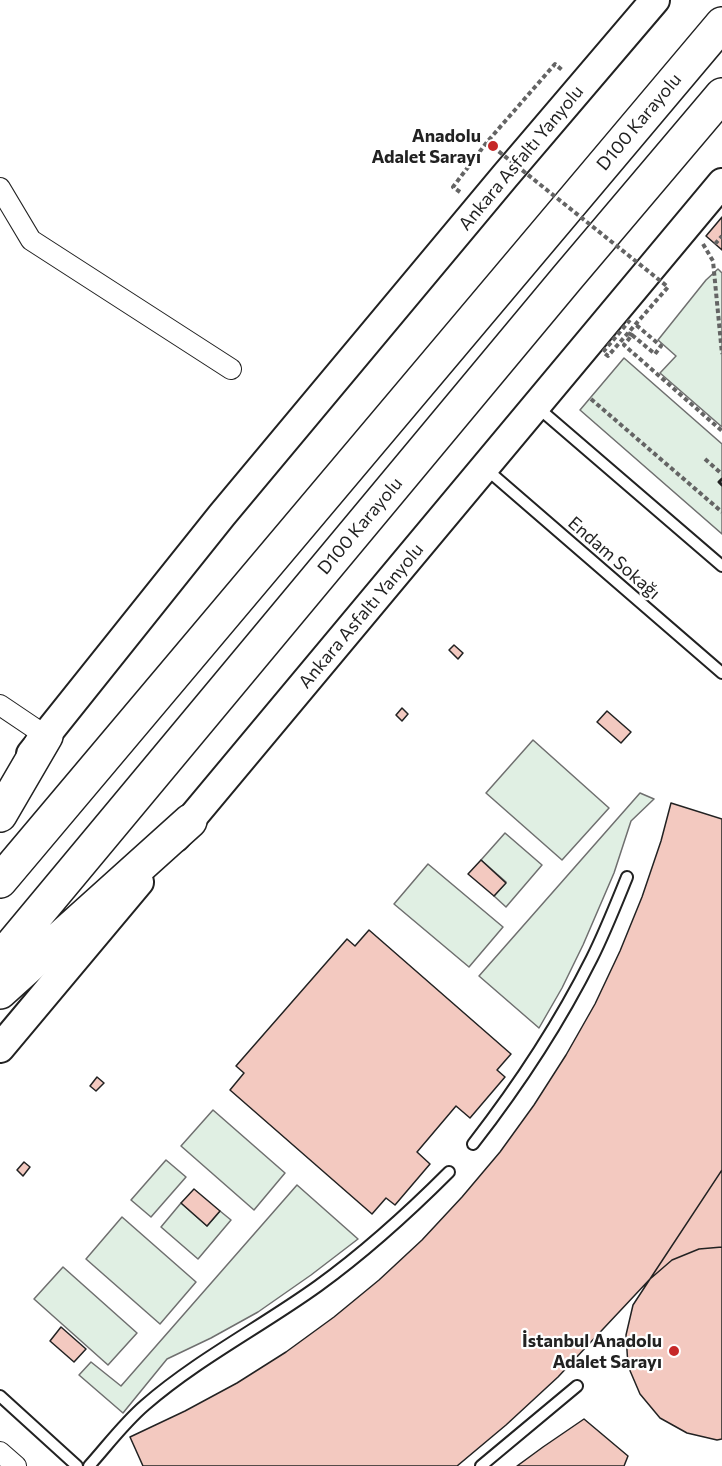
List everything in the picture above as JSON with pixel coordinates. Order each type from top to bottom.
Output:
[{"type":"highway","name":"D100 Karayolu","points":[[0,881],[722,24]]},
{"type":"highway","name":"D100 Karayolu","points":[[0,959],[559,287],[722,95]]},
{"type":"highway","points":[[0,815],[46,736]]},
{"type":"highway","points":[[0,992],[190,821]]},
{"type":"main road","name":"Ankara Asfaltı Yanyolu","points":[[0,790],[46,736],[222,515],[655,0]]},
{"type":"main road","name":"Ankara Asfaltı Yanyolu","points":[[0,1048],[722,183]]},
{"type":"street","points":[[0,188],[31,240],[231,369]]},
{"type":"street","points":[[0,705],[46,736]]},
{"type":"street","points":[[0,1452],[16,1466]]},
{"type":"lane","points":[[536,406],[722,566]]},
{"type":"lane","name":"Endam Sokağı","points":[[484,468],[722,673]]},
{"type":"lane","points":[[473,1144],[523,1076],[570,999],[592,957],[627,877]]},
{"type":"lane","points":[[89,1466],[143,1406],[191,1369],[289,1307],[348,1264],[379,1238],[448,1172]]},
{"type":"lane","points":[[481,1466],[577,1386]]},
{"type":"lane","points":[[0,1396],[76,1466]]},
{"type":"path","points":[[453,187],[487,142],[555,64],[562,70],[555,78]]},
{"type":"path","points":[[487,142],[668,287],[608,356],[603,352],[629,319]]},
{"type":"path","points":[[715,244],[722,236]]},
{"type":"path","points":[[695,238],[704,245],[713,261],[722,354]]},
{"type":"path","points":[[658,282],[665,273]]},
{"type":"path","points":[[629,319],[662,346],[655,354],[620,327],[629,319]]},
{"type":"path","points":[[632,335],[624,345],[722,431]]},
{"type":"path","points":[[591,399],[722,512]]},
{"type":"path","points":[[705,459],[722,474]]},
{"type":"green space","points":[[718,269],[722,273],[722,427],[660,373],[676,356],[658,340],[706,280]]},
{"type":"green space","points":[[624,358],[722,444],[722,534],[580,410]]},
{"type":"green space","points":[[533,740],[609,808],[562,860],[486,793]]},
{"type":"green space","points":[[640,793],[654,799],[631,821],[614,873],[583,945],[539,1028],[479,976]]},
{"type":"green space","points":[[505,833],[542,865],[506,907],[494,896],[506,882],[481,860]]},
{"type":"green space","points":[[428,864],[503,927],[469,967],[394,904]]},
{"type":"green space","points":[[213,1110],[285,1173],[254,1210],[181,1146]]},
{"type":"green space","points":[[166,1160],[186,1177],[151,1217],[131,1200]]},
{"type":"green space","points":[[297,1185],[358,1239],[258,1312],[167,1359],[123,1413],[79,1375],[91,1362],[121,1386]]},
{"type":"green space","points":[[181,1203],[207,1226],[220,1211],[231,1220],[198,1259],[161,1227]]},
{"type":"green space","points":[[122,1217],[196,1282],[160,1324],[86,1259]]},
{"type":"green space","points":[[63,1267],[137,1333],[108,1365],[34,1299]]},
{"type":"building","points":[[722,217],[722,250],[706,236]]},
{"type":"building","points":[[454,645],[463,653],[458,659],[449,650]]},
{"type":"building","points":[[402,708],[408,714],[402,721],[396,715]]},
{"type":"building","points":[[607,711],[631,732],[621,743],[597,722]]},
{"type":"building","points":[[671,803],[722,819],[722,1170],[650,1279],[558,1377],[457,1466],[143,1466],[130,1437],[237,1383],[286,1352],[334,1317],[422,1240],[500,1152],[534,1105],[595,1004],[642,897]]},
{"type":"building","points":[[481,860],[506,883],[494,896],[468,874]]},
{"type":"building","points":[[369,930],[511,1054],[497,1070],[505,1077],[470,1118],[456,1106],[417,1152],[430,1164],[395,1205],[386,1198],[372,1214],[230,1090],[244,1073],[236,1066],[347,939],[355,946]]},
{"type":"building","points":[[97,1077],[104,1083],[96,1091],[90,1086]]},
{"type":"building","points":[[24,1162],[30,1167],[23,1176],[17,1170]]},
{"type":"building","points":[[722,1170],[722,1247],[699,1249],[672,1260],[650,1279]]},
{"type":"building","points":[[194,1189],[220,1211],[207,1226],[181,1203]]},
{"type":"building","name":"İstanbul Anadolu Adalet Sarayı","points":[[722,1247],[722,1439],[717,1440],[687,1433],[660,1418],[640,1394],[628,1366],[626,1335],[633,1305],[650,1279],[672,1260],[699,1249]]},
{"type":"building","points":[[61,1327],[86,1349],[74,1362],[50,1341]]},
{"type":"building","points":[[584,1419],[628,1456],[624,1466],[517,1466],[543,1447]]},
{"type":"wall","points":[[722,479],[719,482],[722,485]]},
{"type":"place","name":"Anadolu Adalet Sarayı","points":[[493,146]]},
{"type":"place","name":"İstanbul Anadolu Adalet Sarayı","points":[[674,1351]]}]
